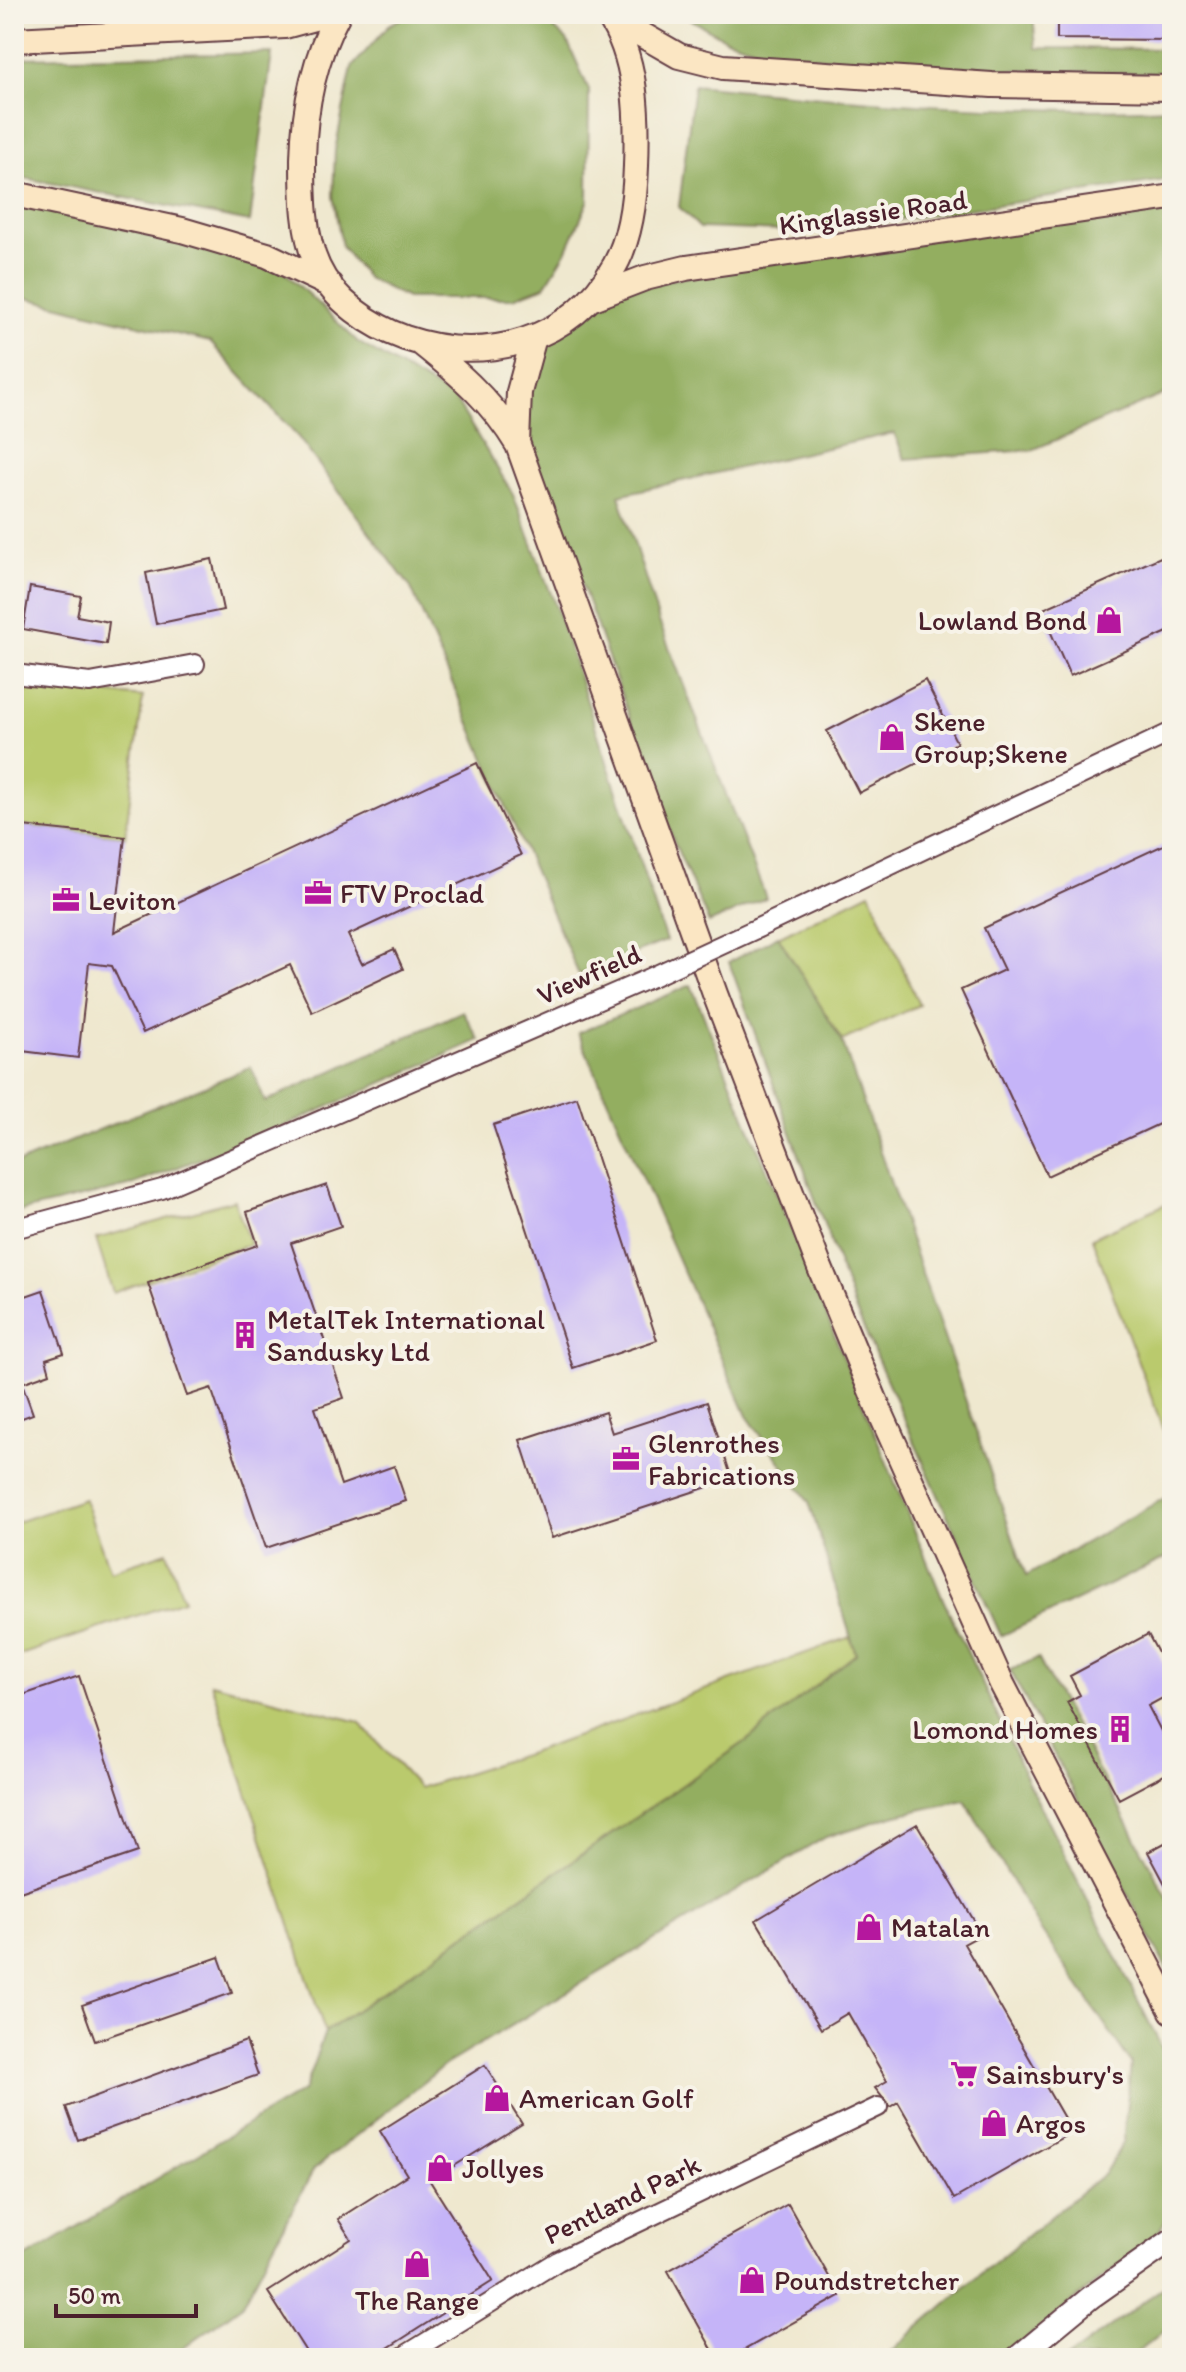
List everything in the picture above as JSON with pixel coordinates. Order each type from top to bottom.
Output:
[{"type":"main road","points":[[14,40],[285,26],[329,14]]},
{"type":"main road","points":[[338,14],[314,66],[303,154],[303,188],[311,245],[318,267],[330,285],[366,319],[389,332],[421,343],[481,350],[505,348],[567,319],[587,301],[615,265],[633,214],[637,139],[632,78],[624,45],[608,15]]},
{"type":"main road","points":[[608,15],[679,56],[723,67],[964,84],[1172,88]]},
{"type":"main road","points":[[14,194],[182,230],[267,255],[330,285]]},
{"type":"main road","name":"Kinglassie Road","points":[[587,301],[623,285],[686,268],[1172,197]]},
{"type":"main road","points":[[518,445],[516,417],[519,392],[534,337]]},
{"type":"main road","points":[[421,343],[471,383],[497,410],[518,445],[715,994],[820,1268],[877,1405],[1002,1684],[1172,2011]]},
{"type":"street","points":[[14,674],[90,683],[195,664]]},
{"type":"street","name":"Viewfield","points":[[14,1229],[162,1189],[652,977],[1172,732]]},
{"type":"street","name":"Pentland Park","points":[[401,2358],[558,2261],[878,2107]]},
{"type":"street","points":[[1017,2358],[1091,2297],[1170,2241]]},
{"type":"green space","points":[[409,14],[538,14],[567,40],[589,90],[588,202],[566,252],[545,286],[513,298],[407,298],[367,278],[342,247],[333,196],[335,150],[352,67],[389,25]]},
{"type":"green space","points":[[681,14],[1033,14],[1036,48],[1172,49],[1172,74],[944,68],[771,53],[726,39]]},
{"type":"green space","points":[[272,53],[250,222],[14,176],[14,58]]},
{"type":"green space","points":[[694,85],[993,108],[1172,108],[1172,179],[815,232],[700,228],[679,207]]},
{"type":"green space","points":[[14,194],[267,255],[358,342],[455,399],[513,494],[556,607],[666,941],[579,975],[411,588],[298,437],[210,342],[14,295]]},
{"type":"green space","points":[[1172,197],[1172,391],[1032,450],[905,459],[894,433],[619,495],[659,621],[766,898],[709,923],[674,842],[568,545],[516,417],[534,337],[612,289]]},
{"type":"green space","points":[[14,684],[143,697],[125,837],[14,825]]},
{"type":"green space","points":[[870,892],[919,1005],[842,1041],[778,937]]},
{"type":"green space","points":[[778,936],[842,1041],[1026,1576],[1172,1494],[1172,1555],[1001,1636],[855,1309],[729,962]]},
{"type":"green space","points":[[691,985],[941,1595],[1028,1782],[1172,2068],[1172,2211],[1155,2236],[1002,2358],[883,2358],[1104,2174],[1123,2143],[1131,2063],[1036,1923],[965,1800],[896,1815],[826,1837],[445,2065],[314,2169],[242,2305],[170,2358],[14,2358],[14,2265],[304,2090],[325,2032],[745,1742],[856,1654],[809,1502],[747,1416],[578,1033]]},
{"type":"green space","points":[[463,1011],[479,1040],[280,1128],[129,1186],[14,1213],[14,1165],[251,1067],[265,1102]]},
{"type":"green space","points":[[234,1200],[250,1244],[113,1293],[96,1239]]},
{"type":"green space","points":[[1172,1201],[1172,1453],[1092,1238]]},
{"type":"green space","points":[[84,1499],[110,1571],[167,1552],[184,1600],[14,1657],[14,1523]]},
{"type":"green space","points":[[850,1637],[856,1654],[745,1742],[325,2032],[211,1683],[359,1722],[419,1788],[542,1749]]},
{"type":"green space","points":[[1038,1658],[1172,1906],[1172,1979],[1010,1670]]},
{"type":"green space","points":[[1172,2281],[1172,2324],[1130,2358],[1067,2358]]},
{"type":"building","points":[[1057,14],[1172,14],[1172,40],[1057,39]]},
{"type":"building","name":"Lowland Bond","points":[[1172,552],[1172,630],[1070,676],[1041,610]]},
{"type":"building","points":[[212,559],[223,610],[156,624],[146,573]]},
{"type":"building","points":[[30,587],[81,596],[77,616],[109,622],[106,644],[23,629]]},
{"type":"building","name":"Skene Group;Skene","points":[[925,680],[957,743],[859,793],[827,731]]},
{"type":"building","name":"FTV Proclad","points":[[477,763],[521,855],[348,935],[362,964],[394,949],[403,969],[312,1012],[290,965],[143,1033],[112,966],[89,963],[78,1058],[14,1050],[14,825],[125,837],[114,932]]},
{"type":"building","points":[[1172,841],[1172,1118],[1047,1176],[961,990],[1004,970],[984,928]]},
{"type":"building","points":[[577,1097],[657,1340],[573,1368],[493,1125]]},
{"type":"building","name":"MetalTek International Sandusky Ltd","points":[[327,1185],[341,1226],[291,1243],[344,1398],[315,1408],[341,1485],[394,1466],[406,1501],[266,1548],[211,1388],[187,1396],[148,1283],[258,1245],[247,1212]]},
{"type":"building","points":[[43,1290],[64,1353],[46,1359],[50,1373],[22,1383],[33,1414],[14,1421],[14,1300]]},
{"type":"building","name":"Glenrothes Fabrications","points":[[707,1402],[732,1479],[552,1538],[520,1440],[605,1412],[612,1433]]},
{"type":"building","name":"Lomond Homes","points":[[1148,1634],[1172,1679],[1172,1693],[1148,1706],[1172,1752],[1172,1771],[1119,1799],[1067,1702],[1080,1695],[1070,1676]]},
{"type":"building","points":[[79,1676],[138,1852],[14,1894],[14,1698]]},
{"type":"building","points":[[917,1824],[982,1934],[964,1944],[1072,2132],[954,2199],[898,2102],[890,2107],[875,2088],[887,2081],[848,2013],[821,2029],[756,1920]]},
{"type":"building","points":[[1172,1839],[1172,1897],[1148,1852]]},
{"type":"building","points":[[219,1957],[232,1993],[95,2041],[82,2005]]},
{"type":"building","points":[[246,2041],[258,2075],[78,2140],[66,2107]]},
{"type":"building","points":[[485,2065],[522,2124],[430,2181],[493,2281],[372,2358],[310,2358],[268,2292],[351,2239],[338,2219],[407,2175],[380,2131]]},
{"type":"building","points":[[788,2204],[840,2296],[730,2358],[717,2358],[668,2271]]},
{"type":"place","name":"Lowland Bond","points":[[1109,620]]},
{"type":"place","name":"Skene Group;Skene","points":[[892,737]]},
{"type":"place","name":"FTV Proclad","points":[[318,893]]},
{"type":"place","name":"Leviton","points":[[66,900]]},
{"type":"place","name":"MetalTek International Sandusky Ltd","points":[[245,1335]]},
{"type":"place","name":"Glenrothes Fabrications","points":[[626,1459]]},
{"type":"place","name":"Lomond Homes","points":[[1120,1729]]},
{"type":"place","name":"Matalan","points":[[869,1927]]},
{"type":"place","name":"Sainsbury's","points":[[964,2074]]},
{"type":"place","name":"American Golf","points":[[497,2098]]},
{"type":"place","name":"Argos","points":[[994,2123]]},
{"type":"place","name":"Jollyes","points":[[440,2168]]},
{"type":"place","name":"The Range","points":[[417,2264]]},
{"type":"place","name":"Poundstretcher","points":[[752,2280]]}]
